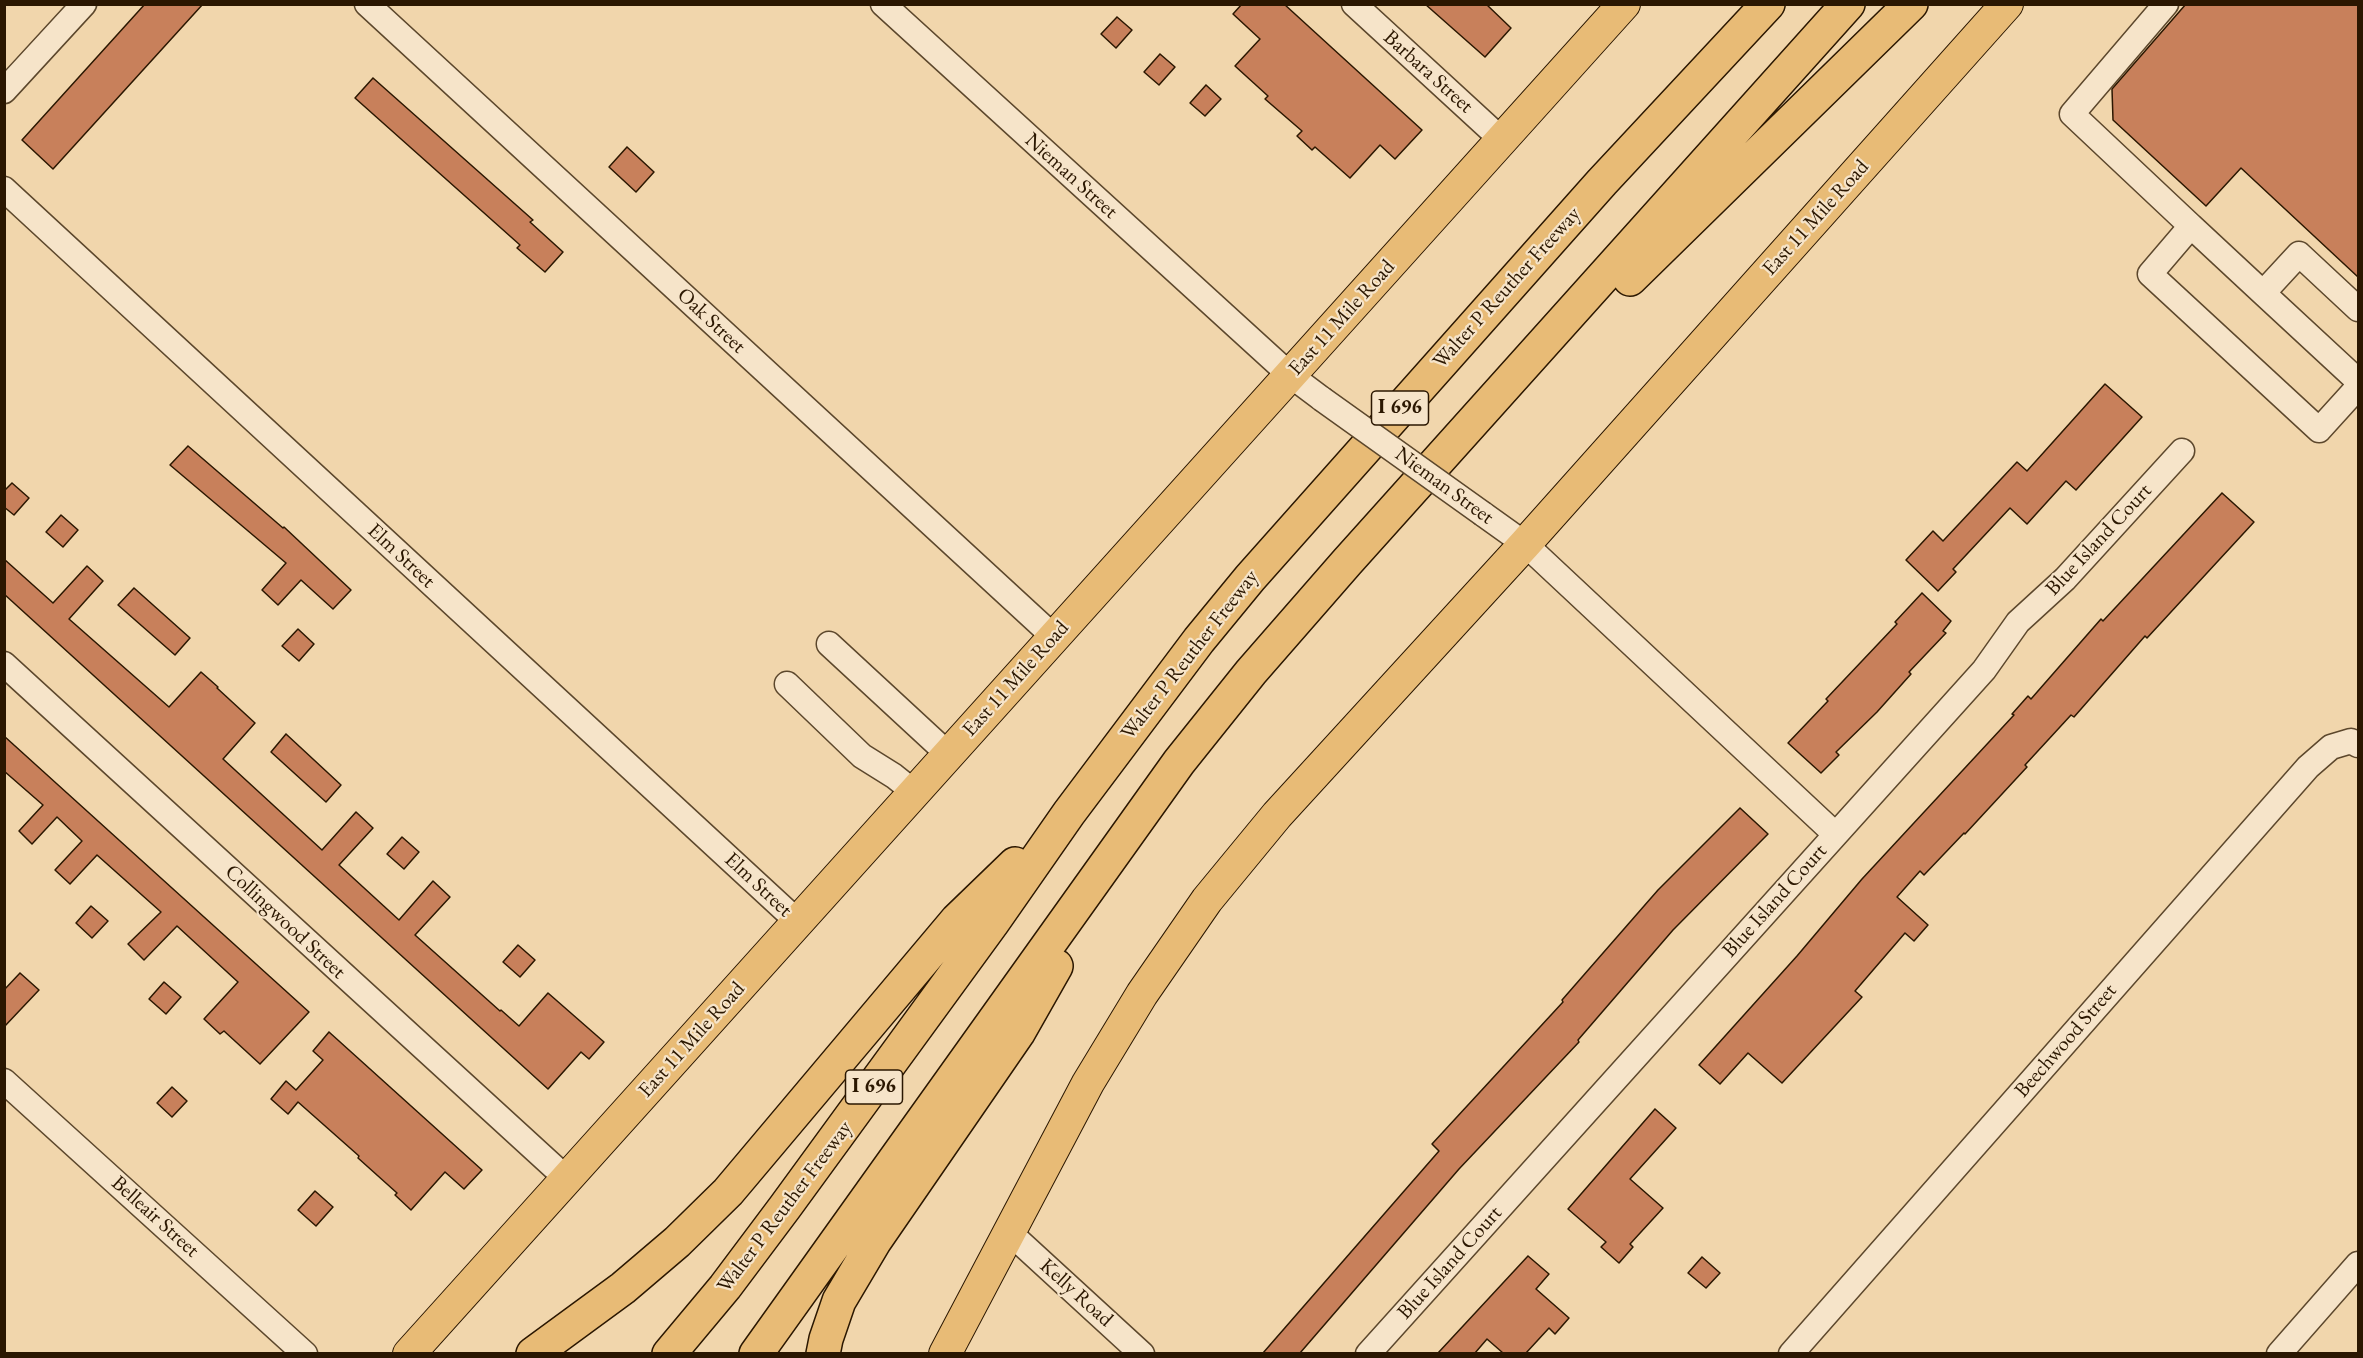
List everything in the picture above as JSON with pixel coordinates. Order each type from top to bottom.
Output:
[{"type":"highway","points":[[1669,110],[1740,4]]},
{"type":"highway","name":"Walter P Reuther Freeway","points":[[669,1353],[725,1287],[820,1161],[1069,813],[1192,650],[1250,578],[1602,182],[1768,4]]},
{"type":"highway","name":"I 696","points":[[756,1353],[1193,744],[1251,672],[1848,4]]},
{"type":"highway","points":[[1347,562],[1477,449],[1637,271],[1911,4]]},
{"type":"highway","points":[[533,1353],[623,1288],[677,1242],[728,1192],[957,920],[1069,813]]},
{"type":"highway","points":[[823,1353],[839,1301],[874,1242],[1018,1033],[1071,939],[1104,867]]},
{"type":"main road","name":"East 11 Mile Road","points":[[409,1353],[1624,4]]},
{"type":"main road","name":"East 11 Mile Road","points":[[945,1353],[1088,1083],[1142,994],[1207,900],[1277,815],[1524,544],[2007,4]]},
{"type":"street","points":[[4,91],[84,4]]},
{"type":"street","name":"Oak Street","points":[[367,4],[1054,637]]},
{"type":"street","name":"Nieman Street","points":[[883,4],[1290,375],[1524,544],[1835,834]]},
{"type":"street","name":"Barbara Street","points":[[1354,4],[1502,140]]},
{"type":"street","points":[[2166,4],[2072,114],[2358,381]]},
{"type":"street","name":"Elm Street","points":[[4,189],[798,922]]},
{"type":"street","points":[[2192,226],[2150,274],[2319,430],[2358,387]]},
{"type":"street","points":[[2263,293],[2300,254],[2358,309]]},
{"type":"street","name":"Blue Island Court","points":[[1368,1353],[1984,670],[2018,622],[2065,579],[2182,451]]},
{"type":"street","points":[[829,644],[948,754]]},
{"type":"street","name":"Collingwood Street","points":[[4,664],[567,1179]]},
{"type":"street","points":[[787,684],[861,756],[894,776],[914,792]]},
{"type":"street","name":"Beechwood Street","points":[[1791,1353],[2308,767],[2331,747],[2355,743]]},
{"type":"street","name":"Belleair Street","points":[[4,1081],[305,1353]]},
{"type":"street","name":"Kelly Road","points":[[1010,1233],[1142,1353]]},
{"type":"street","points":[[2279,1353],[2358,1264]]},
{"type":"building","points":[[145,4],[203,4],[53,169],[22,140]]},
{"type":"building","points":[[1242,4],[1284,4],[1422,130],[1395,159],[1380,145],[1350,178],[1315,147],[1312,150],[1297,136],[1302,131],[1265,99],[1268,96],[1235,66],[1260,39],[1233,14]]},
{"type":"building","points":[[1425,4],[1486,4],[1511,28],[1485,57]]},
{"type":"building","points":[[2186,4],[2358,4],[2358,277],[2241,168],[2206,206],[2113,120],[2112,89]]},
{"type":"building","points":[[1117,17],[1132,30],[1116,48],[1101,34]]},
{"type":"building","points":[[1160,54],[1175,67],[1159,85],[1144,72]]},
{"type":"building","points":[[373,78],[533,220],[530,222],[563,252],[545,272],[517,248],[520,245],[355,98]]},
{"type":"building","points":[[1206,85],[1221,99],[1205,116],[1190,103]]},
{"type":"building","points":[[627,147],[654,172],[636,192],[609,167]]},
{"type":"building","points":[[2105,384],[2142,417],[2076,490],[2066,481],[2027,524],[2010,508],[1953,569],[1956,572],[1938,591],[1906,560],[1933,531],[1943,541],[2017,462],[2027,471]]},
{"type":"building","points":[[188,446],[284,527],[351,590],[333,609],[301,580],[278,605],[262,590],[286,563],[170,465]]},
{"type":"building","points":[[12,483],[29,498],[14,515],[4,507],[4,491]]},
{"type":"building","points":[[2222,493],[2254,522],[2147,638],[2145,636],[2074,717],[2071,715],[1965,834],[1924,875],[1920,871],[1897,897],[1928,925],[1914,941],[1905,933],[1855,991],[1862,997],[1782,1083],[1748,1053],[1720,1084],[1699,1065],[1797,956],[1862,879],[2014,715],[2012,714],[2028,696],[2031,699],[2101,619],[2103,621]]},
{"type":"building","points":[[61,515],[78,530],[63,547],[46,532]]},
{"type":"building","points":[[4,559],[53,603],[87,566],[103,581],[69,619],[169,707],[201,672],[255,723],[223,759],[322,850],[356,812],[373,828],[339,865],[399,920],[433,881],[450,897],[415,935],[519,1026],[548,993],[604,1042],[589,1059],[581,1052],[548,1089],[4,594]]},
{"type":"building","points":[[134,588],[190,638],[175,655],[118,605]]},
{"type":"building","points":[[1922,593],[1951,621],[1943,631],[1946,633],[1909,672],[1911,674],[1877,712],[1836,752],[1839,755],[1821,773],[1788,743],[1897,624],[1895,622]]},
{"type":"building","points":[[298,629],[314,644],[299,661],[282,646]]},
{"type":"building","points":[[286,734],[341,785],[326,802],[271,752]]},
{"type":"building","points":[[4,736],[309,1012],[260,1064],[224,1031],[220,1034],[204,1019],[238,982],[177,926],[144,960],[128,944],[161,912],[97,855],[70,884],[55,870],[82,841],[57,817],[32,844],[19,831],[43,805],[4,771]]},
{"type":"building","points":[[1740,808],[1768,834],[1673,930],[1578,1040],[1579,1042],[1459,1169],[1300,1353],[1263,1353],[1439,1151],[1432,1144],[1563,1002],[1562,1000],[1658,890]]},
{"type":"building","points":[[402,837],[419,852],[404,869],[387,854]]},
{"type":"building","points":[[91,906],[108,921],[92,938],[76,923]]},
{"type":"building","points":[[518,945],[535,960],[520,977],[503,962]]},
{"type":"building","points":[[20,973],[39,990],[4,1027],[4,990]]},
{"type":"building","points":[[164,982],[181,997],[166,1014],[149,999]]},
{"type":"building","points":[[329,1032],[482,1170],[464,1189],[445,1172],[411,1210],[395,1195],[397,1193],[358,1158],[359,1156],[298,1102],[288,1114],[271,1099],[286,1081],[296,1090],[323,1060],[313,1051]]},
{"type":"building","points":[[172,1087],[187,1101],[172,1117],[157,1103]]},
{"type":"building","points":[[1655,1109],[1676,1128],[1630,1179],[1663,1208],[1630,1244],[1633,1247],[1619,1263],[1601,1247],[1606,1242],[1568,1209]]},
{"type":"building","points":[[315,1191],[333,1207],[316,1226],[298,1210]]},
{"type":"building","points":[[1528,1256],[1549,1274],[1536,1289],[1569,1318],[1555,1334],[1549,1328],[1526,1353],[1503,1353],[1487,1339],[1475,1353],[1438,1353]]},
{"type":"building","points":[[1702,1257],[1720,1273],[1706,1288],[1688,1273]]}]
